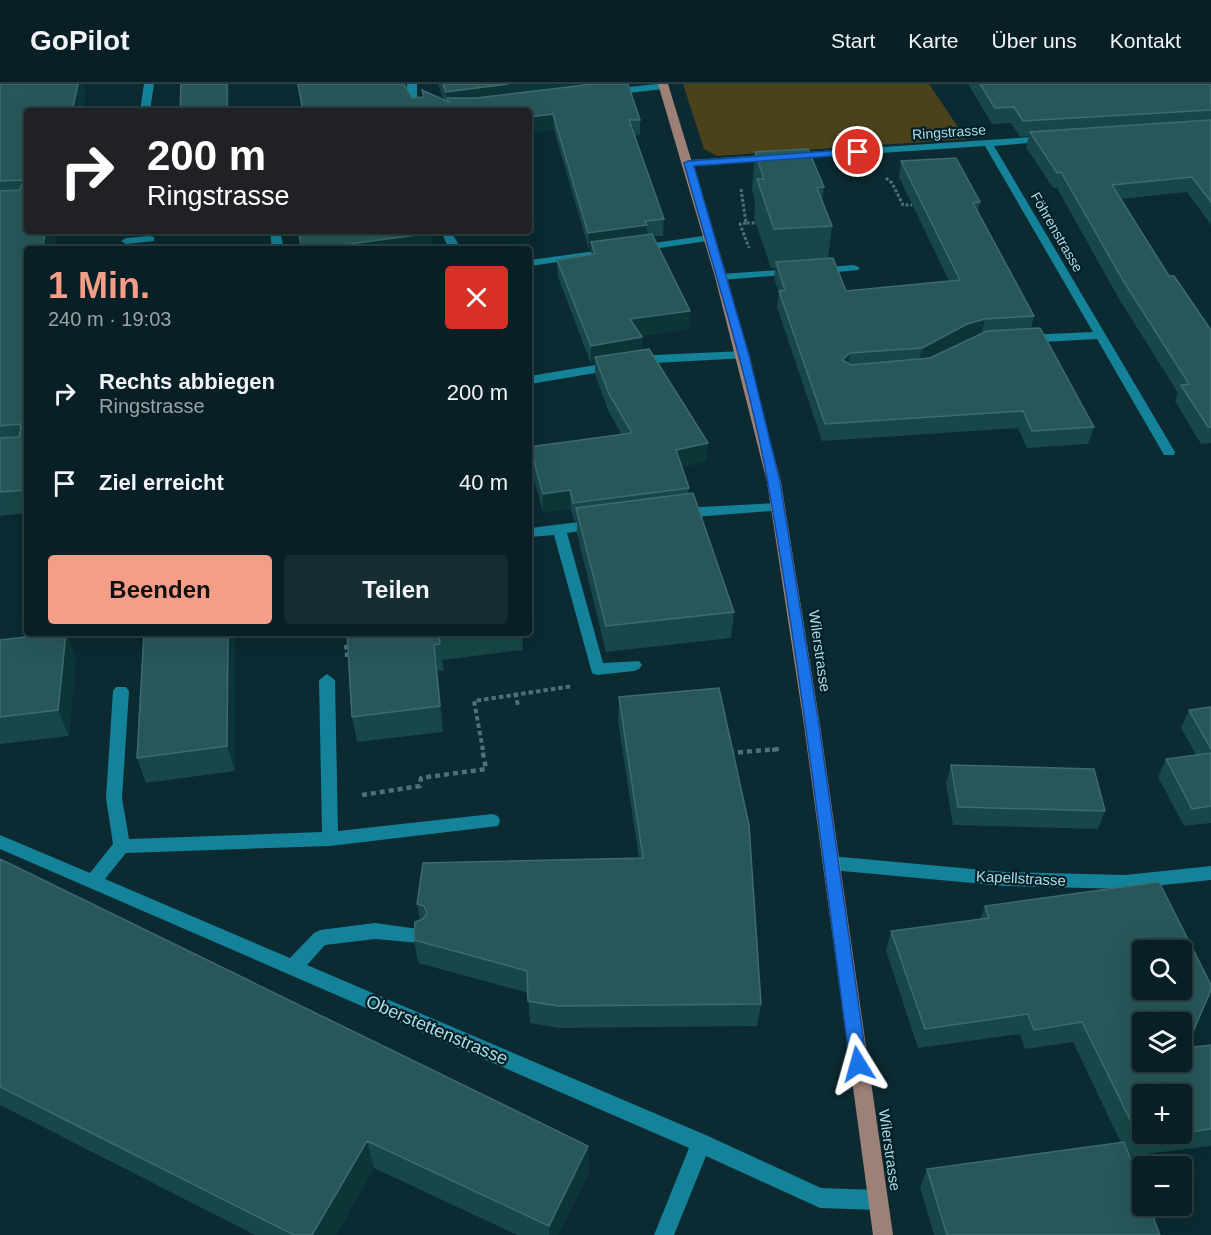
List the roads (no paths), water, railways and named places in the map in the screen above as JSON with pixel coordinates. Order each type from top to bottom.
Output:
[{"type":"main road","name":"Wilerstrasse","points":[[664,85],[743,355],[778,507],[883,1235]]},
{"type":"street","points":[[145,108],[149,84]]},
{"type":"street","points":[[412,84],[412,97],[418,108]]},
{"type":"street","points":[[600,93],[664,85]]},
{"type":"street","name":"Ringstrasse","points":[[688,163],[1056,138]]},
{"type":"street","name":"Föhrenstrasse","points":[[988,143],[1169,452]]},
{"type":"street","points":[[532,263],[710,238]]},
{"type":"street","points":[[126,240],[150,239]]},
{"type":"street","points":[[721,277],[854,268]]},
{"type":"street","points":[[1012,340],[1100,335]]},
{"type":"street","points":[[532,380],[655,359],[743,355]]},
{"type":"street","points":[[665,515],[718,509],[778,507]]},
{"type":"street","points":[[532,533],[610,523]]},
{"type":"street","points":[[560,530],[597,669],[634,665]]},
{"type":"street","points":[[327,681],[330,839]]},
{"type":"street","points":[[93,882],[122,846],[114,798],[121,691]]},
{"type":"street","points":[[122,846],[330,839],[492,821]]},
{"type":"street","name":"Oberstettenstrasse","points":[[0,843],[702,1143],[820,1198],[877,1200]]},
{"type":"street","name":"Kapellstrasse","points":[[831,863],[1005,879],[1125,882],[1211,873]]},
{"type":"street","points":[[293,968],[320,938],[375,931],[420,934]]},
{"type":"street","points":[[664,1235],[702,1143]]}]
